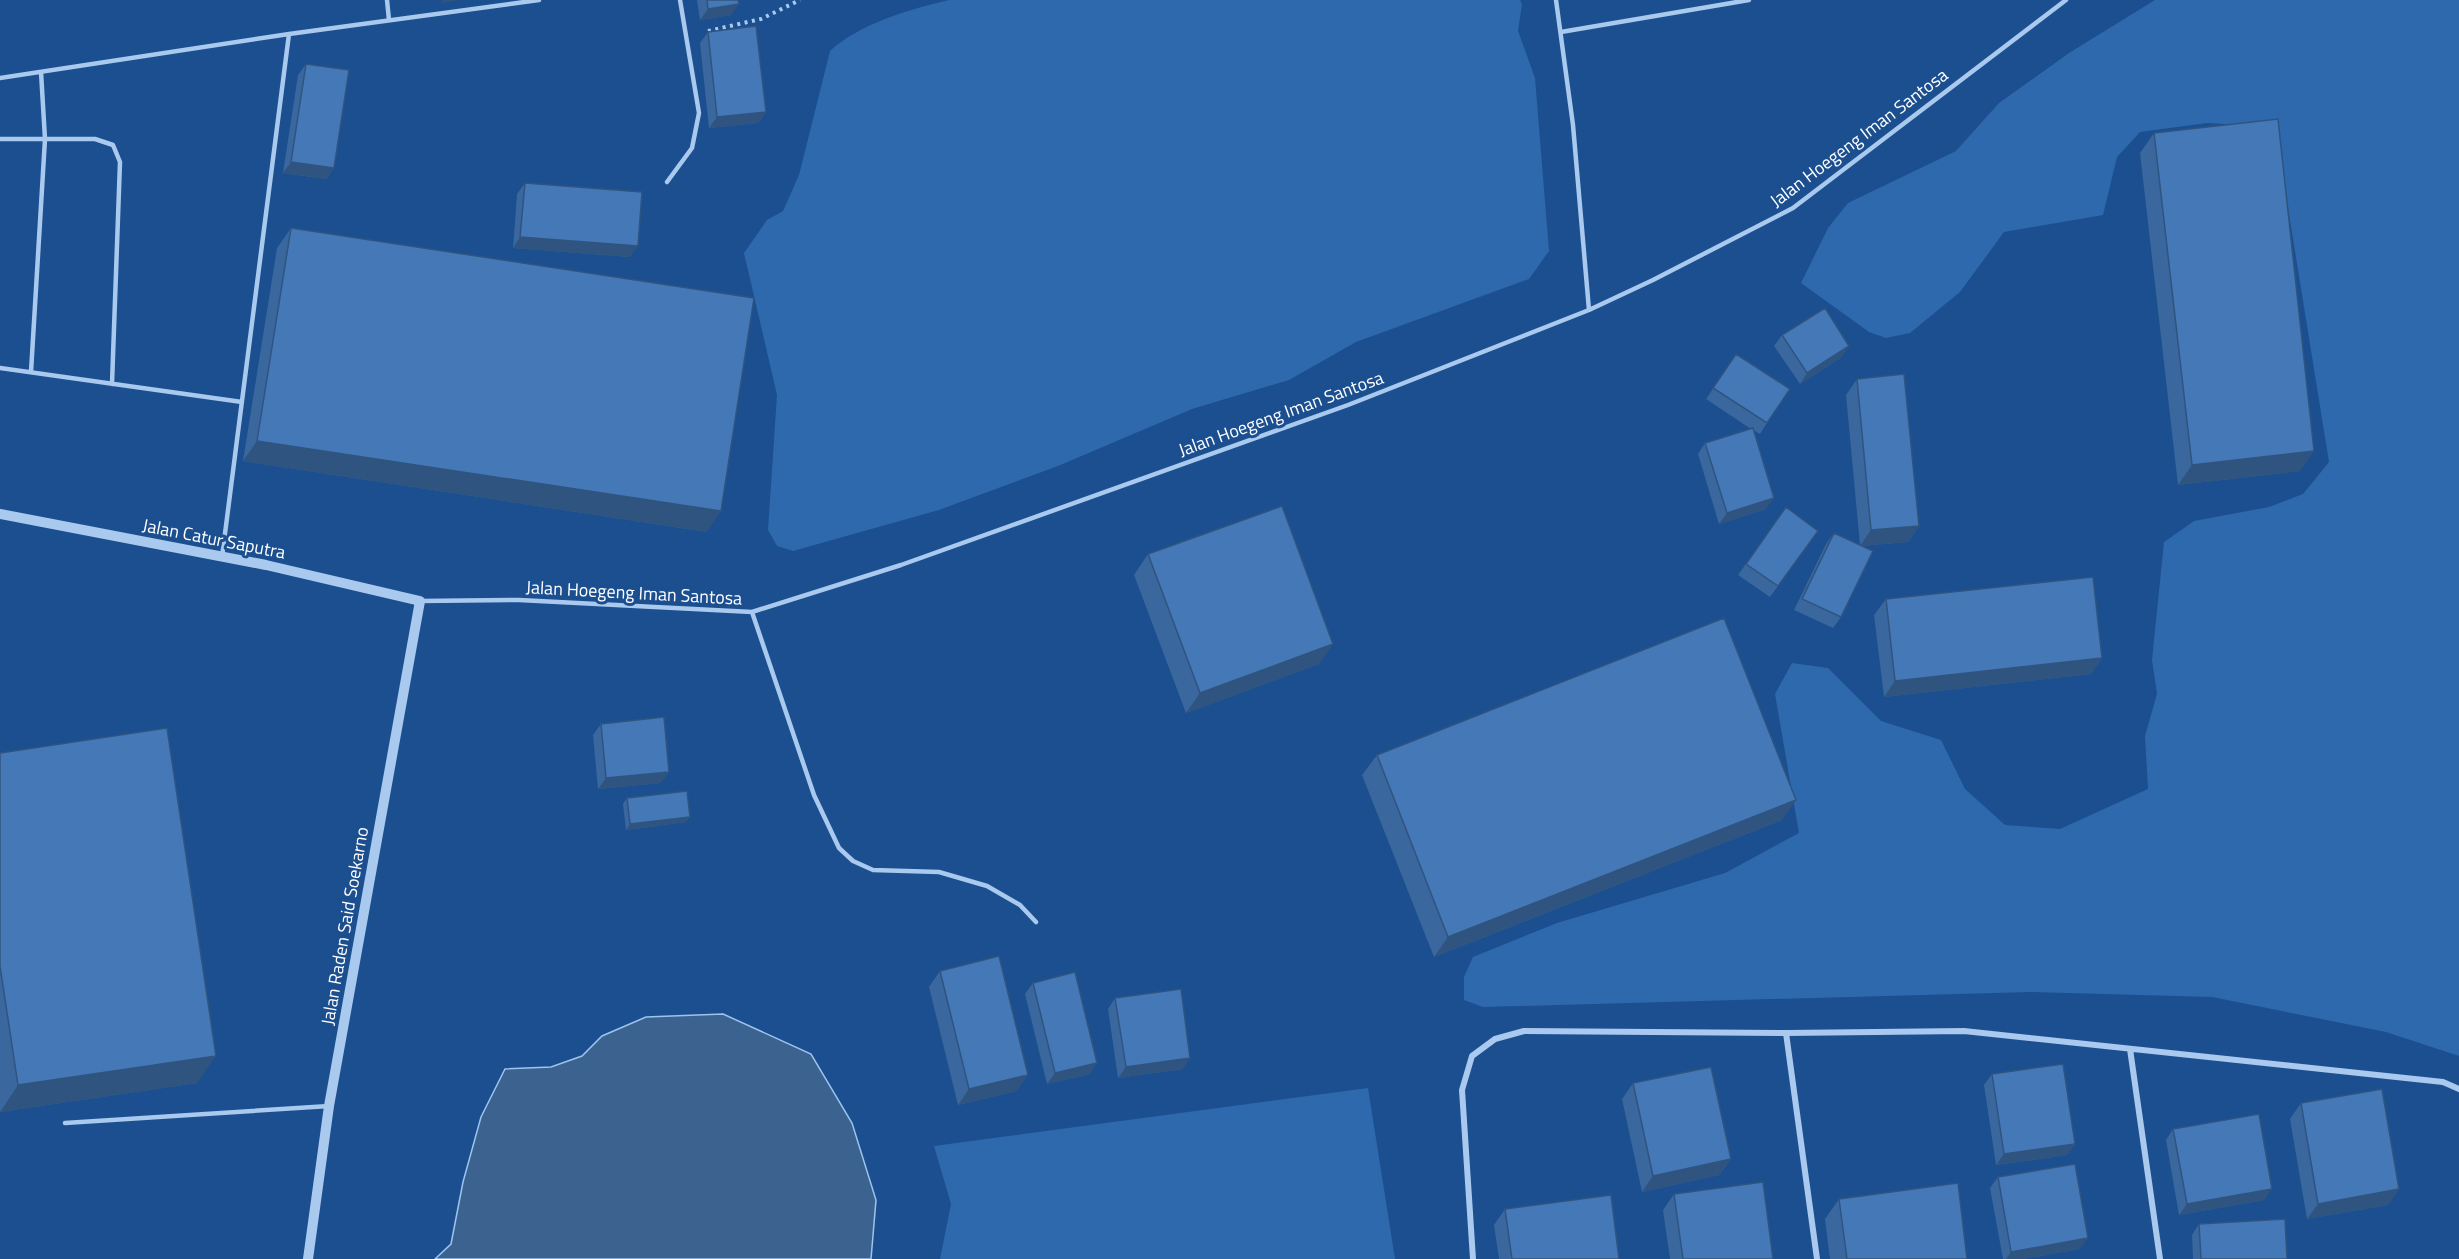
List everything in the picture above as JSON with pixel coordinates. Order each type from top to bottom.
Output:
[{"type":"street","name":"Jalan Catur Saputra","points":[[0,514],[222,556],[420,601]]},
{"type":"street","name":"Jalan Raden Said Soekarno","points":[[308,1259],[329,1106],[420,601]]},
{"type":"street","points":[[1473,1259],[1462,1090],[1472,1056],[1495,1040],[1524,1031],[1786,1033],[1964,1031],[2443,1082],[2459,1089]]},
{"type":"street","points":[[1786,1033],[1817,1259]]},
{"type":"street","points":[[2130,1049],[2160,1259]]},
{"type":"lane","points":[[387,0],[389,20]]},
{"type":"lane","points":[[0,78],[289,34],[539,0]]},
{"type":"lane","points":[[667,182],[692,148],[699,113],[680,0]]},
{"type":"lane","points":[[1556,0],[1573,125],[1589,310]]},
{"type":"lane","points":[[1561,32],[1749,0]]},
{"type":"lane","name":"Jalan Hoegeng Iman Santosa","points":[[420,601],[519,600],[752,612],[901,565],[1348,405],[1589,310],[1793,208],[2066,0]]},
{"type":"lane","points":[[222,556],[289,34]]},
{"type":"lane","points":[[31,372],[45,139],[41,72]]},
{"type":"lane","points":[[0,139],[95,139],[113,145],[120,162],[112,384]]},
{"type":"lane","points":[[0,368],[242,402]]},
{"type":"lane","points":[[752,612],[813,795],[839,848],[853,861],[873,870],[939,872],[987,886],[1020,905],[1036,922]]},
{"type":"lane","points":[[65,1123],[329,1106]]},
{"type":"path","points":[[685,34],[761,19],[800,0]]},
{"type":"shaded area","points":[[949,0],[1520,0],[1522,4],[1518,31],[1535,78],[1549,251],[1529,279],[1356,342],[1289,380],[1192,409],[1058,466],[939,510],[793,551],[777,546],[768,530],[777,395],[744,253],[767,220],[783,211],[799,175],[830,51],[842,41],[870,25]]},
{"type":"shaded area","points":[[2155,0],[2459,0],[2459,1056],[2386,1032],[2212,997],[2031,992],[1483,1007],[1464,1000],[1464,977],[1473,957],[1557,923],[1725,873],[1799,833],[1775,694],[1792,663],[1828,668],[1881,721],[1941,740],[1965,789],[2005,825],[2060,829],[2148,789],[2145,736],[2157,694],[2152,660],[2164,542],[2194,521],[2269,507],[2303,494],[2329,462],[2275,127],[2207,123],[2140,132],[2117,157],[2103,215],[2004,232],[1960,292],[1910,333],[1886,338],[1869,332],[1801,283],[1828,228],[1848,203],[1956,151],[1999,103],[2069,53]]},
{"type":"shaded area","points":[[723,1014],[811,1054],[852,1123],[876,1200],[871,1259],[435,1259],[451,1244],[463,1182],[481,1117],[505,1069],[551,1067],[582,1056],[602,1036],[646,1017]]},
{"type":"shaded area","points":[[1368,1088],[1395,1259],[940,1259],[951,1204],[934,1146]]},
{"type":"building","points":[[707,0],[738,0],[739,4],[708,9]]},
{"type":"building","points":[[756,26],[766,112],[717,117],[708,32]]},
{"type":"building","points":[[306,64],[349,70],[334,168],[291,162]]},
{"type":"building","points":[[2278,119],[2314,451],[2192,465],[2154,133]]},
{"type":"building","points":[[525,183],[642,192],[638,246],[520,237]]},
{"type":"building","points":[[291,228],[754,298],[721,511],[257,441]]},
{"type":"building","points":[[1825,308],[1849,346],[1807,373],[1782,335]]},
{"type":"building","points":[[1736,354],[1790,389],[1767,423],[1713,388]]},
{"type":"building","points":[[1904,374],[1919,526],[1871,530],[1857,379]]},
{"type":"building","points":[[1753,428],[1774,498],[1727,513],[1705,443]]},
{"type":"building","points":[[1282,506],[1333,644],[1200,693],[1148,554]]},
{"type":"building","points":[[1786,507],[1818,531],[1778,586],[1746,564]]},
{"type":"building","points":[[1834,533],[1873,551],[1841,617],[1802,599]]},
{"type":"building","points":[[2093,577],[2102,658],[1895,681],[1886,599]]},
{"type":"building","points":[[1724,618],[1796,800],[1448,937],[1377,755]]},
{"type":"building","points":[[664,717],[669,772],[606,778],[601,724]]},
{"type":"building","points":[[167,728],[216,1056],[18,1085],[0,966],[0,753]]},
{"type":"building","points":[[687,791],[690,817],[630,824],[627,798]]},
{"type":"building","points":[[999,956],[1028,1075],[969,1089],[940,971]]},
{"type":"building","points":[[1075,972],[1097,1063],[1055,1073],[1033,983]]},
{"type":"building","points":[[1181,989],[1190,1058],[1126,1067],[1115,998]]},
{"type":"building","points":[[2063,1064],[2075,1144],[2004,1154],[1992,1074]]},
{"type":"building","points":[[1711,1067],[1731,1159],[1653,1176],[1633,1083]]},
{"type":"building","points":[[2382,1089],[2399,1189],[2318,1204],[2301,1103]]},
{"type":"building","points":[[2259,1114],[2272,1189],[2187,1204],[2173,1129]]},
{"type":"building","points":[[2075,1164],[2088,1238],[2011,1252],[1998,1177]]},
{"type":"building","points":[[1763,1182],[1773,1259],[1683,1259],[1674,1194]]},
{"type":"building","points":[[1958,1183],[1967,1259],[1847,1259],[1839,1199]]},
{"type":"building","points":[[1611,1195],[1619,1259],[1512,1259],[1505,1209]]},
{"type":"building","points":[[2285,1219],[2287,1259],[2201,1259],[2199,1224]]}]
